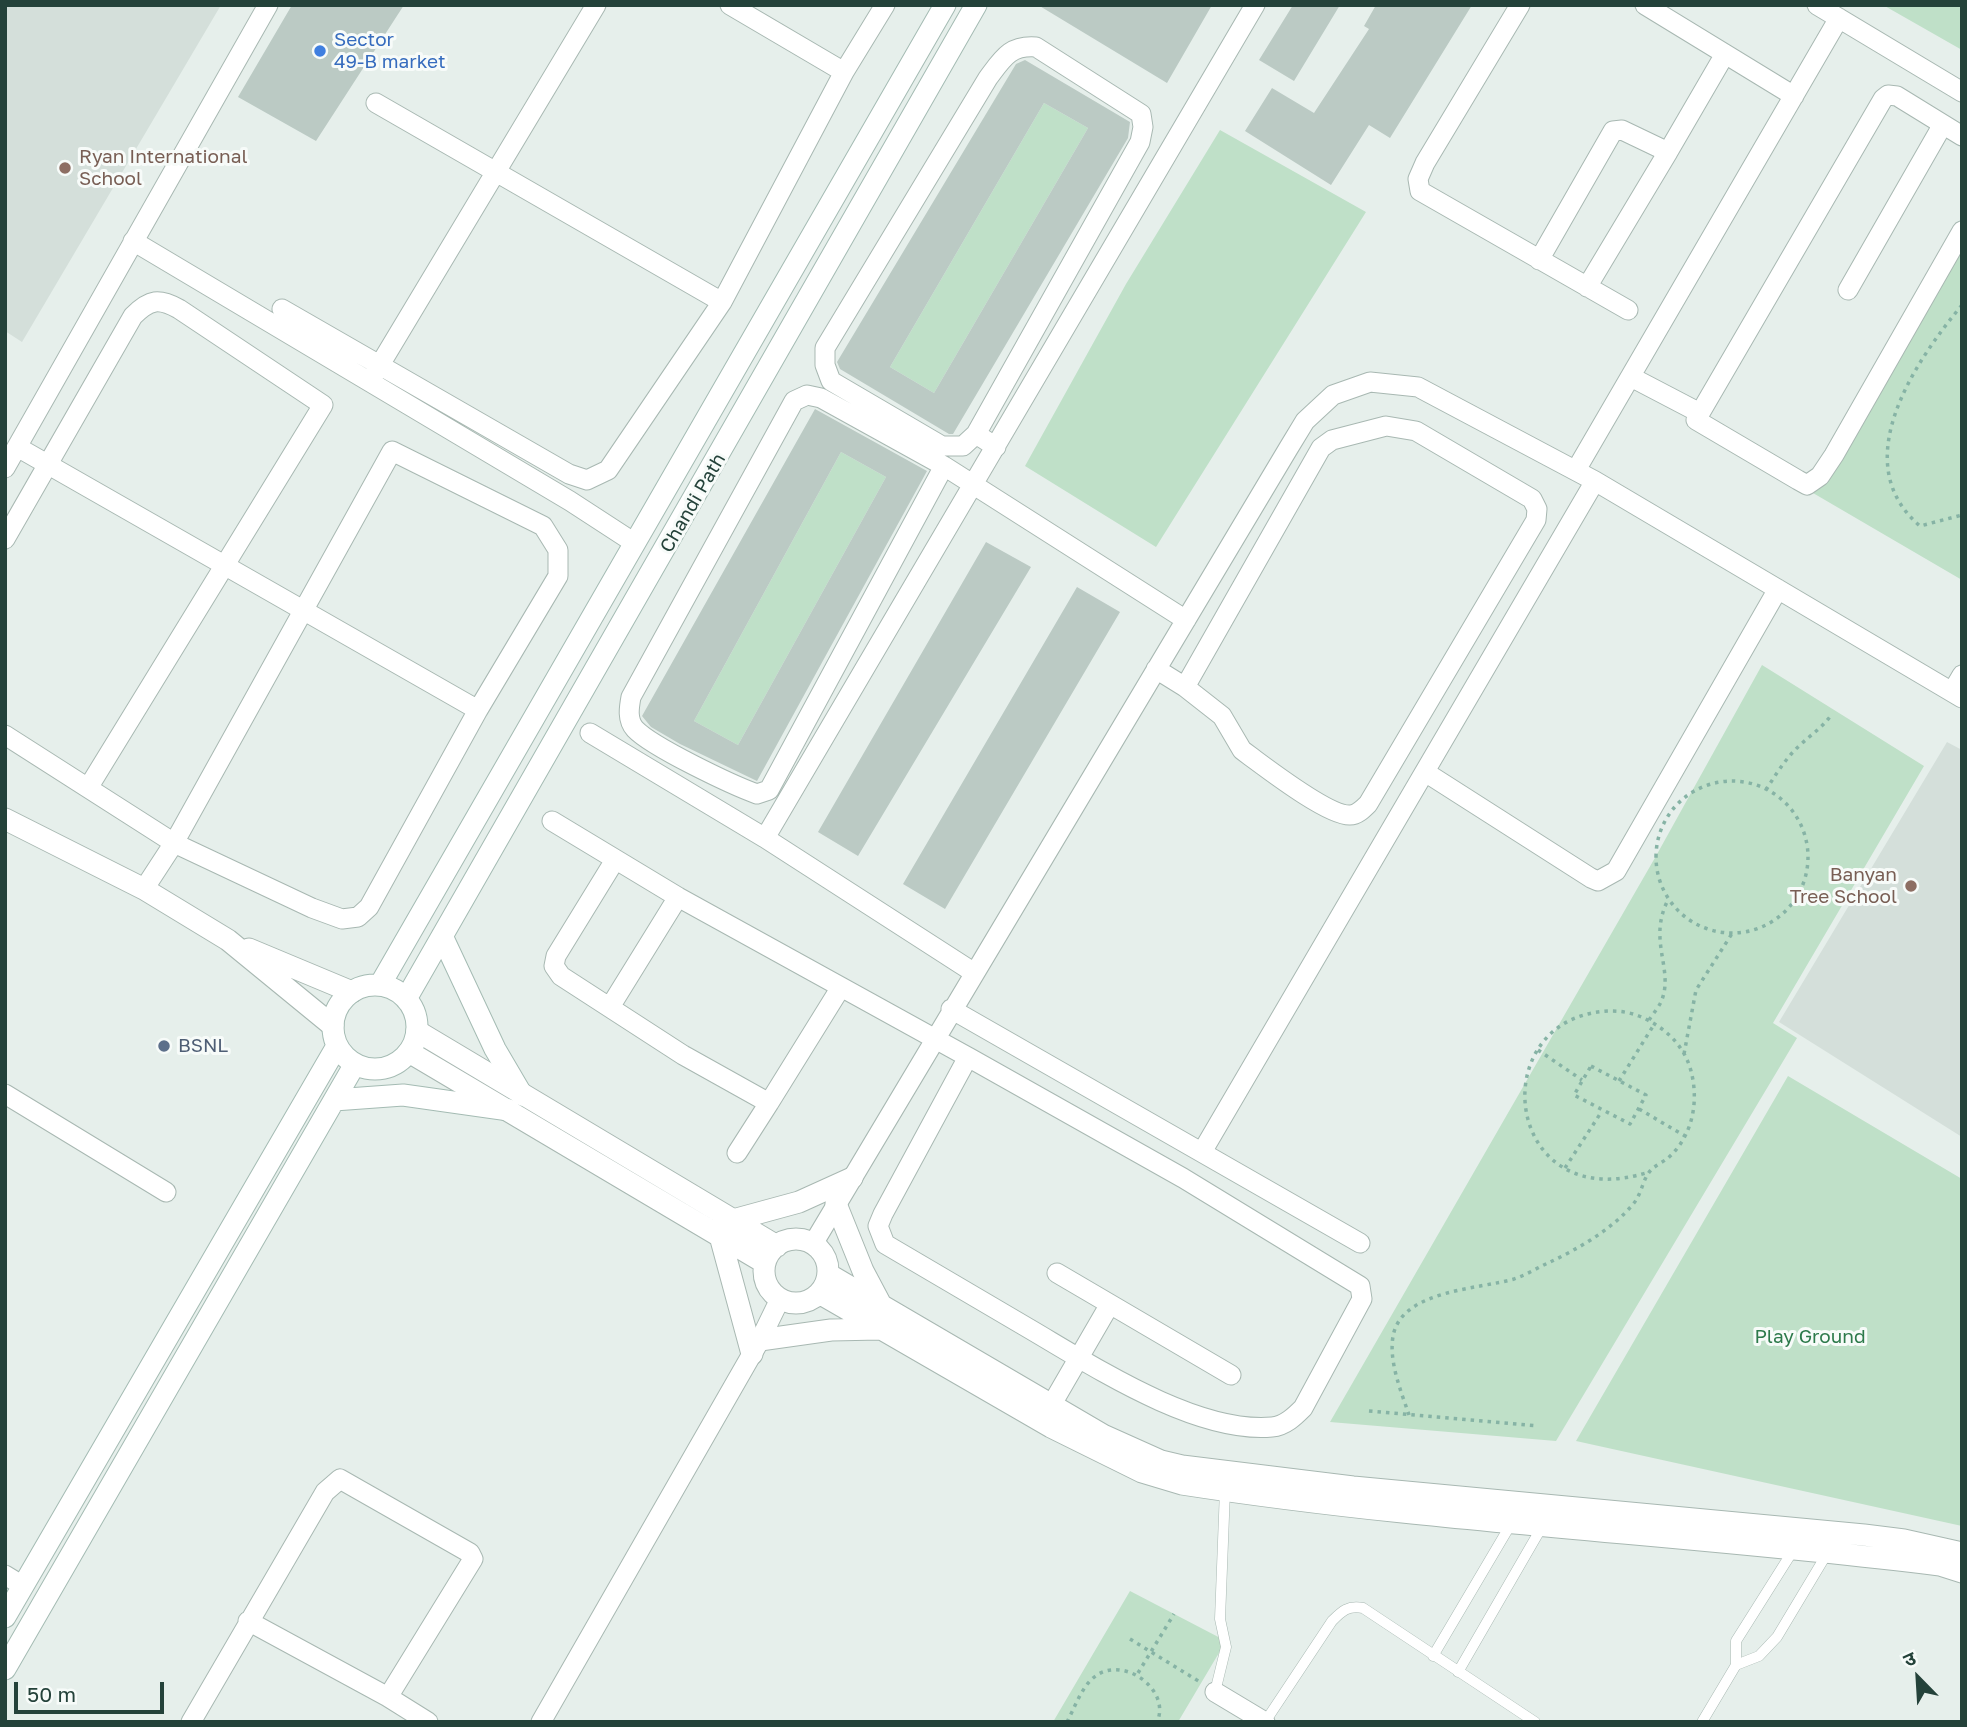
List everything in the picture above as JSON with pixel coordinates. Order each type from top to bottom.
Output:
[{"type":"main road","name":"Chandi Path","points":[[380,985],[945,5]]},
{"type":"main road","name":"Chandi Path","points":[[406,999],[976,5]]},
{"type":"main road","points":[[5,820],[144,889],[228,940],[352,992]]},
{"type":"main road","points":[[442,936],[516,1103]]},
{"type":"main road","points":[[5,1617],[14,1580],[335,1036],[338,1007],[352,992],[380,985],[394,989],[406,999],[416,1020],[417,1031],[409,1052],[398,1062],[384,1068],[370,1069],[355,1064],[335,1036],[228,940]]},
{"type":"main road","points":[[417,1031],[516,1103]]},
{"type":"main road","points":[[409,1052],[516,1103],[771,1254]]},
{"type":"main road","points":[[5,1669],[355,1064]]},
{"type":"main road","points":[[334,1100],[403,1095],[516,1103]]},
{"type":"main road","points":[[726,1228],[799,1202],[852,1178]]},
{"type":"main road","points":[[836,1204],[863,1271],[881,1305]]},
{"type":"main road","points":[[726,1228],[756,1347],[831,1330],[880,1329]]},
{"type":"main road","points":[[771,1254],[797,1239],[813,1244],[823,1254],[824,1284],[880,1329],[1104,1455],[1182,1484],[1225,1481],[1554,1506],[1799,1539],[1828,1553],[1941,1565],[1962,1572]]},
{"type":"main road","points":[[771,1254],[766,1284],[780,1299],[801,1303],[824,1284]]},
{"type":"main road","points":[[824,1284],[881,1305],[1103,1435],[1161,1461],[1225,1481],[1512,1523],[1799,1539],[1838,1533],[1904,1540],[1962,1553]]},
{"type":"street","points":[[5,468],[19,448],[268,5]]},
{"type":"street","points":[[374,374],[596,5]]},
{"type":"street","points":[[730,5],[844,72]]},
{"type":"street","points":[[133,241],[374,374],[569,474],[587,480],[608,470],[722,302],[844,72],[885,5]]},
{"type":"street","points":[[765,838],[1255,5]]},
{"type":"street","points":[[1520,5],[1424,163],[1418,179],[1420,191],[1628,310]]},
{"type":"street","points":[[1645,5],[1794,96]]},
{"type":"street","points":[[1817,5],[1962,92]]},
{"type":"street","points":[[1576,470],[1839,18]]},
{"type":"street","points":[[1021,46],[1036,47],[1141,114],[1143,127],[1140,142],[976,434],[963,446],[943,446],[831,381],[825,365],[825,348],[988,78],[1008,51],[1021,46]]},
{"type":"street","points":[[1587,286],[1725,54]]},
{"type":"street","points":[[1962,136],[1897,96],[1888,95],[1883,99],[1698,412],[1698,422],[1807,485],[1814,483],[1834,455],[1962,231]]},
{"type":"street","points":[[376,103],[722,302]]},
{"type":"street","points":[[1848,290],[1942,126]]},
{"type":"street","points":[[1143,127],[1172,146]]},
{"type":"street","points":[[1539,260],[1613,131],[1622,130],[1668,152]]},
{"type":"street","points":[[5,539],[133,316],[152,300],[163,300],[179,309],[323,404],[88,788]]},
{"type":"street","points":[[282,309],[374,374],[634,542]]},
{"type":"street","points":[[1631,377],[1698,412]]},
{"type":"street","points":[[813,1244],[1299,430],[1333,395],[1370,382],[1418,387],[1576,470],[1778,589],[1959,688]]},
{"type":"street","points":[[944,466],[769,790],[757,794],[728,782],[633,727],[628,714],[631,697],[794,401],[807,395],[821,398],[944,466],[1186,620]]},
{"type":"street","points":[[1156,669],[1185,687],[1222,716],[1242,750],[1303,794],[1350,815],[1361,811],[1368,804],[1536,520],[1532,499],[1416,431],[1386,426],[1332,440],[1321,448],[1185,687]]},
{"type":"street","points":[[976,434],[996,447]]},
{"type":"street","points":[[19,448],[478,710]]},
{"type":"street","points":[[5,735],[174,843],[312,908],[342,919],[358,916],[369,907],[478,710],[558,576],[558,550],[543,526],[392,451],[174,843],[144,889]]},
{"type":"street","points":[[1202,1152],[1595,481]]},
{"type":"street","points":[[1536,509],[1569,526]]},
{"type":"street","points":[[1425,772],[1591,878],[1598,881],[1607,878],[1616,871],[1778,589]]},
{"type":"street","points":[[590,733],[765,838],[973,972]]},
{"type":"street","points":[[552,821],[678,897],[968,1057],[1171,1172],[1360,1286],[1362,1299],[1303,1408],[1291,1419],[1275,1427],[1226,1424],[1184,1412],[1080,1358],[885,1244],[878,1226],[883,1214],[968,1057]]},
{"type":"street","points":[[615,860],[556,956],[554,965],[561,976],[683,1055],[769,1103]]},
{"type":"street","points":[[610,1007],[678,897]]},
{"type":"street","points":[[737,1153],[841,987]]},
{"type":"street","points":[[951,1009],[1360,1243]]},
{"type":"street","points":[[5,1094],[166,1192]]},
{"type":"street","points":[[1057,1273],[1231,1375]]},
{"type":"street","points":[[541,1722],[756,1347],[780,1299]]},
{"type":"street","points":[[1052,1404],[1110,1304]]},
{"type":"street","points":[[191,1722],[331,1484],[340,1479],[364,1490],[470,1553],[473,1559],[388,1697]]},
{"type":"street","points":[[248,1621],[388,1697],[428,1722]]},
{"type":"street","points":[[1215,1692],[1265,1722]]},
{"type":"lane","points":[[1215,1692],[1226,1647],[1220,1619],[1225,1481]]},
{"type":"lane","points":[[1433,1656],[1523,1503]]},
{"type":"lane","points":[[1458,1672],[1554,1506]]},
{"type":"lane","points":[[1736,1665],[1759,1656],[1777,1637],[1838,1533]]},
{"type":"lane","points":[[1702,1722],[1736,1665],[1736,1641],[1799,1539]]},
{"type":"lane","points":[[1265,1722],[1332,1621],[1343,1609],[1363,1608],[1535,1722]]},
{"type":"path","points":[[1962,305],[1939,332],[1909,382],[1887,442],[1886,469],[1903,511],[1920,526],[1962,515]]},
{"type":"path","points":[[1766,790],[1799,746],[1821,729],[1832,714]]},
{"type":"path","points":[[1735,781],[1766,790],[1779,797],[1796,814],[1806,836],[1809,860],[1804,883],[1792,904],[1774,920],[1752,930],[1733,932],[1705,928],[1684,916],[1668,899],[1657,871],[1656,856],[1660,832],[1672,811],[1689,794],[1711,784],[1735,781]]},
{"type":"path","points":[[1649,1020],[1662,1000],[1665,978],[1658,918],[1668,899]]},
{"type":"path","points":[[1684,1054],[1696,990],[1733,932]]},
{"type":"path","points":[[1606,1010],[1632,1013],[1655,1023],[1675,1040],[1684,1054],[1695,1086],[1694,1112],[1686,1136],[1670,1157],[1649,1172],[1622,1180],[1594,1180],[1565,1168],[1545,1153],[1528,1120],[1524,1102],[1527,1074],[1538,1050],[1558,1027],[1581,1015],[1606,1010]]},
{"type":"path","points":[[1619,1081],[1655,1023]]},
{"type":"path","points":[[1538,1050],[1583,1080]]},
{"type":"path","points":[[1591,1066],[1646,1095],[1630,1124],[1574,1095],[1583,1080],[1591,1066]]},
{"type":"path","points":[[1639,1109],[1686,1136]]},
{"type":"path","points":[[1565,1168],[1602,1111]]},
{"type":"path","points":[[1409,1415],[1399,1387],[1394,1354],[1394,1332],[1405,1315],[1419,1302],[1516,1278],[1561,1257],[1604,1230],[1635,1202],[1649,1172]]},
{"type":"path","points":[[1369,1411],[1538,1426]]},
{"type":"path","points":[[1138,1673],[1174,1614]]},
{"type":"path","points":[[1130,1639],[1215,1692]]},
{"type":"path","points":[[1067,1722],[1091,1679],[1107,1671],[1123,1670],[1138,1673],[1159,1705],[1157,1722]]},
{"type":"shaded area","name":"Ryan International School","points":[[5,5],[221,5],[22,342],[5,331]]},
{"type":"shaded area","name":"Banyan Tree School","points":[[1947,742],[1962,750],[1962,1137],[1779,1022]]},
{"type":"green space","points":[[1883,5],[1962,5],[1962,50]]},
{"type":"green space","points":[[1044,103],[1088,128],[934,393],[890,367]]},
{"type":"green space","points":[[1220,130],[1366,212],[1156,547],[1025,466],[1126,284]]},
{"type":"green space","points":[[1962,244],[1962,580],[1813,493]]},
{"type":"green space","points":[[841,452],[886,477],[738,745],[694,721]]},
{"type":"green space","points":[[1762,665],[1924,766],[1773,1023],[1797,1038],[1556,1441],[1330,1422],[1656,856]]},
{"type":"green space","name":"Play Ground","points":[[1788,1076],[1962,1179],[1962,1526],[1576,1441]]},
{"type":"green space","points":[[1130,1591],[1226,1641],[1178,1722],[1053,1722]]},
{"type":"building","name":"Sector 49-B market","points":[[292,5],[404,5],[316,141],[238,97]]},
{"type":"building","points":[[1038,5],[1212,5],[1167,83]]},
{"type":"building","points":[[1293,5],[1340,5],[1294,81],[1259,60]]},
{"type":"building","points":[[1376,5],[1472,5],[1390,138],[1369,125],[1331,185],[1245,131],[1272,88],[1314,113],[1369,29],[1364,26]]},
{"type":"building","points":[[1025,60],[1130,122],[1128,138],[953,434],[949,434],[840,369],[837,362],[1016,64]],"holes":[[[1044,103],[1088,128],[934,393],[890,367]]]},
{"type":"building","points":[[815,409],[927,471],[757,781],[680,744],[651,727],[642,716]],"holes":[[[841,452],[886,477],[738,745],[694,721]]]},
{"type":"building","points":[[986,542],[1031,567],[858,856],[818,832]]},
{"type":"building","points":[[1077,587],[1120,612],[945,909],[903,884]]},
{"type":"place","name":"Sector 49-B market","points":[[320,51]]},
{"type":"place","name":"Ryan International School","points":[[65,168]]},
{"type":"place","name":"Banyan Tree School","points":[[1911,886]]},
{"type":"place","name":"BSNL","points":[[164,1046]]}]
